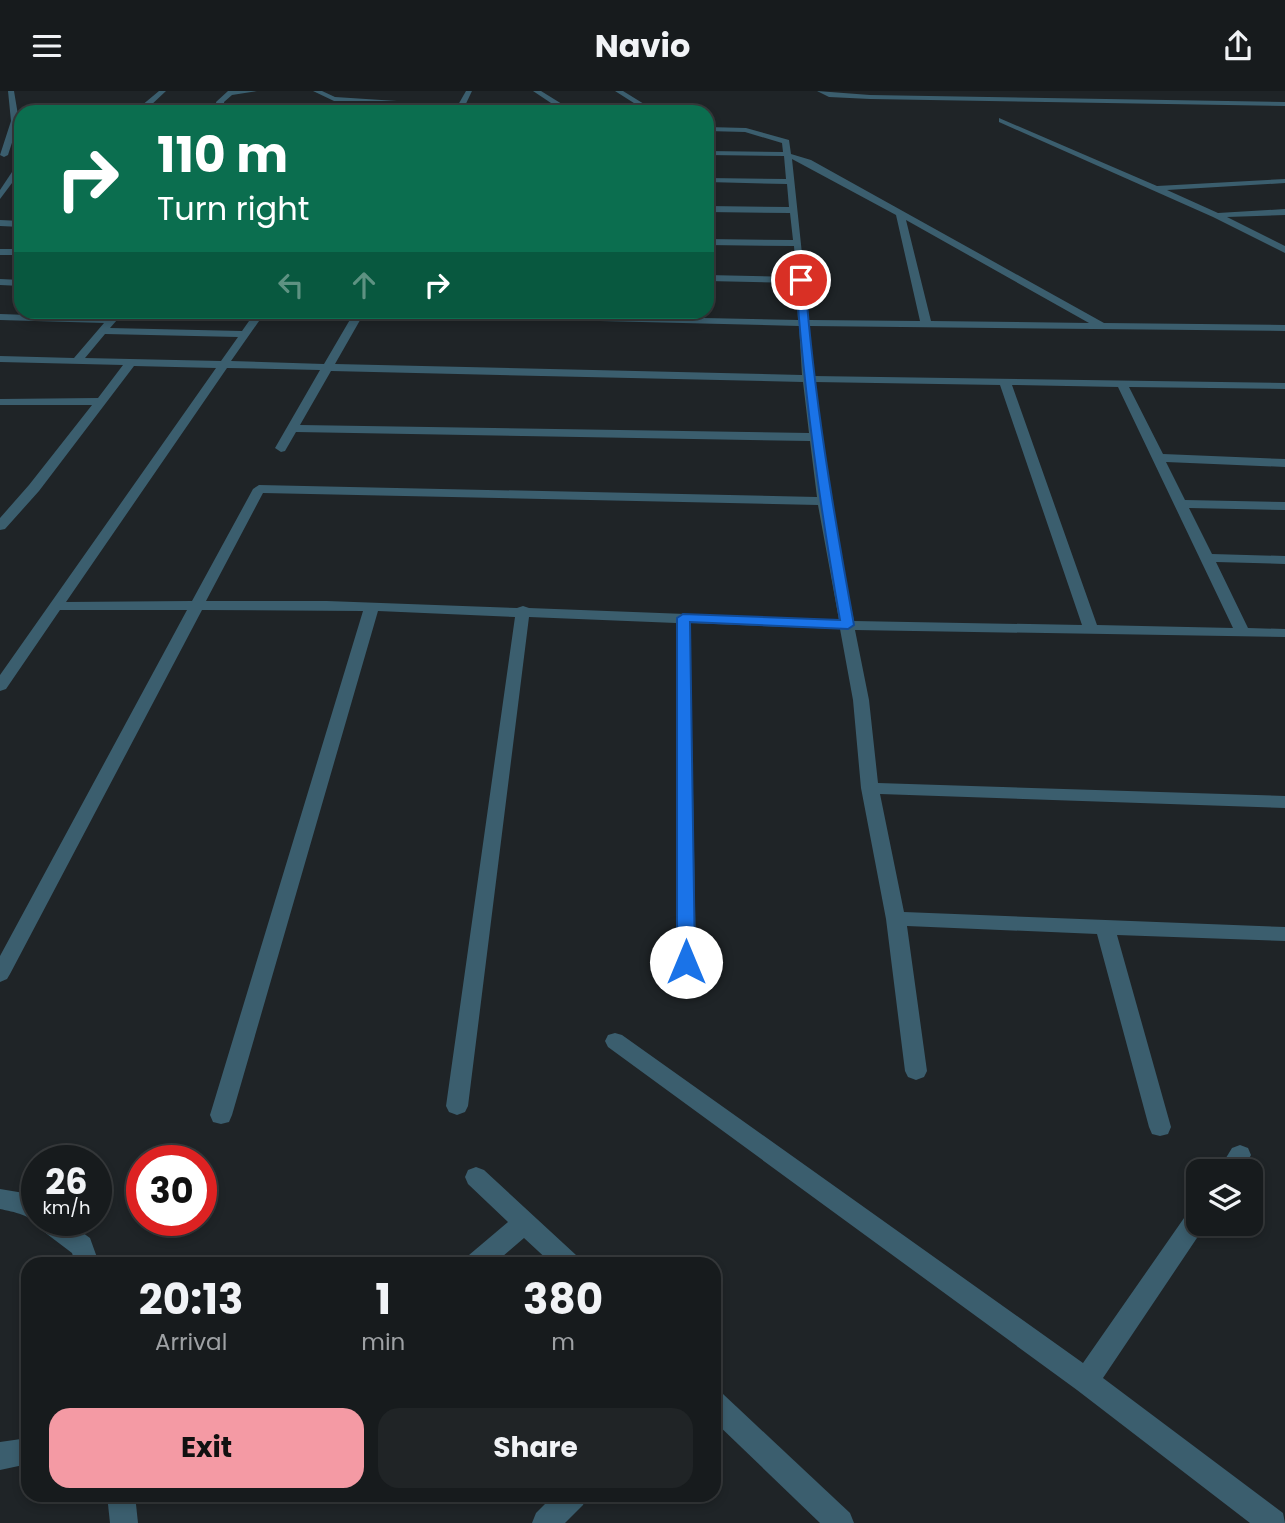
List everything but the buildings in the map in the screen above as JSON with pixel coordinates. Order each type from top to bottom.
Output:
[{"type":"street","points":[[148,105],[163,91]]},
{"type":"street","points":[[220,105],[220,102],[231,92],[254,91]]},
{"type":"street","points":[[316,91],[334,99],[393,101]]},
{"type":"street","points":[[334,99],[341,91]]},
{"type":"street","points":[[536,91],[559,105]]},
{"type":"street","points":[[618,91],[641,105]]},
{"type":"street","points":[[820,91],[829,95],[977,100],[1285,103]]},
{"type":"street","points":[[890,91],[906,98]]},
{"type":"street","points":[[955,91],[977,100]]},
{"type":"street","points":[[1022,91],[1047,101]]},
{"type":"street","points":[[390,105],[398,92]]},
{"type":"street","points":[[0,97],[12,94],[11,118],[4,155]]},
{"type":"street","points":[[1002,120],[1216,215],[1285,250]]},
{"type":"street","points":[[714,130],[768,134],[786,142],[785,154],[795,210],[808,379],[824,501],[861,700],[870,788],[897,919],[916,1071]]},
{"type":"street","points":[[714,153],[785,154],[808,162],[1102,326]]},
{"type":"street","points":[[10,197],[0,196],[14,175]]},
{"type":"street","points":[[714,180],[790,181]]},
{"type":"street","points":[[1156,188],[1285,181]]},
{"type":"street","points":[[714,208],[795,210]]},
{"type":"street","points":[[1216,215],[1285,212]]},
{"type":"street","points":[[900,214],[926,324]]},
{"type":"street","points":[[714,242],[798,243]]},
{"type":"street","points":[[714,278],[801,280]]},
{"type":"street","points":[[77,361],[113,319]]},
{"type":"street","points":[[0,686],[256,319]]},
{"type":"street","points":[[281,448],[356,319]]},
{"type":"street","points":[[643,319],[1285,328]]},
{"type":"street","points":[[103,331],[246,334]]},
{"type":"street","points":[[0,359],[808,379],[1285,386]]},
{"type":"street","points":[[0,526],[131,362]]},
{"type":"street","points":[[1005,382],[1091,629]]},
{"type":"street","points":[[1122,384],[1242,632]]},
{"type":"street","points":[[0,402],[101,401]]},
{"type":"street","points":[[291,428],[816,437]]},
{"type":"street","points":[[1158,458],[1285,463]]},
{"type":"street","points":[[0,974],[259,489],[824,501]]},
{"type":"street","points":[[1180,504],[1285,506]]},
{"type":"street","points":[[1207,558],[1285,560]]},
{"type":"street","points":[[58,606],[372,606],[848,625],[1285,633]]},
{"type":"street","points":[[221,1115],[372,606]]},
{"type":"street","points":[[457,1106],[523,610]]},
{"type":"street","points":[[683,618],[686,962]]},
{"type":"street","points":[[870,788],[1285,802]]},
{"type":"street","points":[[897,919],[1285,934]]},
{"type":"street","points":[[1105,927],[1160,1128]]},
{"type":"street","points":[[615,1041],[1086,1381],[1273,1523]]},
{"type":"street","points":[[476,1177],[561,1257]]},
{"type":"street","points":[[0,1199],[21,1202]]},
{"type":"street","points":[[485,1257],[524,1223]]},
{"type":"street","points":[[1086,1381],[1186,1234]]},
{"type":"street","points":[[69,1236],[82,1246],[85,1257]]},
{"type":"street","points":[[721,1410],[840,1523]]},
{"type":"street","points":[[0,1456],[21,1452]]},
{"type":"street","points":[[122,1502],[124,1523]]},
{"type":"street","points":[[546,1523],[566,1502]]},
{"type":"route","points":[[686,962],[683,618],[848,625],[821,480],[808,379],[801,280]]}]
